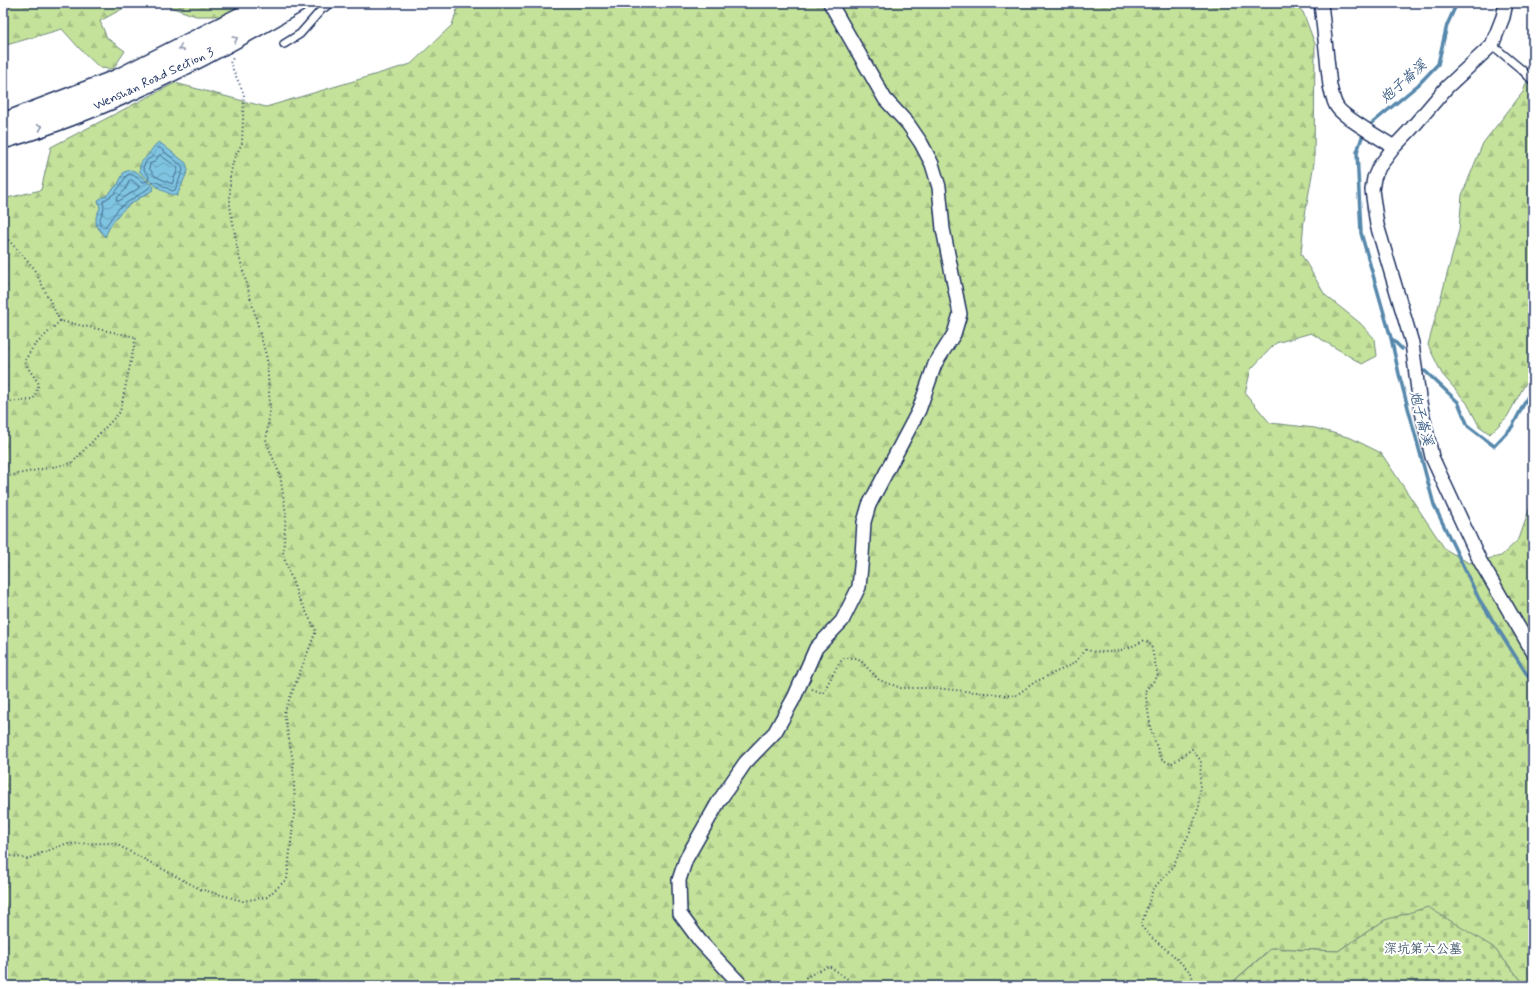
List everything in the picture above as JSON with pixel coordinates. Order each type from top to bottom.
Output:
[{"type":"main road","name":"Wenshan Road Section 3","points":[[3,139],[69,116],[151,72],[265,3]]},
{"type":"main road","name":"Wenshan Road Section 3","points":[[3,123],[118,79],[151,72],[243,35],[297,3]]},
{"type":"street","points":[[742,986],[700,941],[680,914],[679,880],[686,859],[719,801],[745,763],[775,732],[816,648],[842,621],[858,587],[864,522],[869,505],[919,410],[935,364],[954,334],[960,314],[943,229],[938,187],[932,164],[922,143],[886,99],[830,3]]},
{"type":"street","points":[[1321,3],[1332,97],[1338,108],[1347,116],[1394,147]]},
{"type":"street","points":[[1506,3],[1503,17],[1492,45],[1447,87],[1394,147],[1379,167],[1374,178],[1373,202],[1377,225],[1390,273],[1412,343],[1419,398],[1432,457],[1480,561],[1533,652]]},
{"type":"lane","points":[[284,44],[300,34],[322,9],[331,3]]},
{"type":"lane","points":[[1492,45],[1533,81]]},
{"type":"path","points":[[3,854],[27,859],[65,844],[114,843],[200,889],[243,902],[267,897],[287,879],[295,806],[293,761],[284,713],[316,631],[297,594],[283,555],[286,514],[280,475],[266,441],[270,409],[267,359],[238,252],[230,206],[230,177],[233,162],[242,143],[244,94],[230,63],[234,56]]},
{"type":"path","points":[[3,234],[33,267],[60,321]]},
{"type":"path","points":[[3,402],[33,400],[39,384],[24,362],[32,347],[60,321]]},
{"type":"path","points":[[3,477],[72,463],[120,412],[136,337],[60,321]]},
{"type":"path","points":[[799,685],[823,693],[839,663],[844,658],[858,658],[879,680],[902,688],[936,688],[1015,696],[1035,682],[1073,664],[1086,650],[1102,653],[1128,649],[1145,640],[1151,646],[1158,676],[1145,691],[1151,730],[1161,759],[1171,764],[1192,749],[1201,761],[1199,807],[1192,826],[1172,868],[1153,889],[1141,926],[1152,938],[1173,955],[1191,974],[1196,986]]},
{"type":"path","points":[[805,986],[806,978],[829,966],[849,980],[851,986]]},
{"type":"green space","points":[[19,3],[133,3],[100,21],[107,38],[125,51],[113,69],[100,68],[62,29],[3,46],[3,8]]},
{"type":"green space","points":[[134,3],[250,3],[228,16],[196,16],[167,6]]},
{"type":"green space","points":[[459,3],[1164,3],[1170,8],[1197,3],[1293,3],[1303,12],[1315,44],[1314,163],[1304,221],[1301,254],[1325,295],[1360,323],[1375,339],[1377,356],[1362,364],[1311,333],[1276,343],[1251,369],[1245,393],[1270,423],[1315,428],[1351,438],[1381,453],[1445,549],[1469,563],[1501,556],[1519,539],[1533,499],[1533,986],[1526,986],[1493,947],[1385,920],[1338,951],[1271,948],[1228,986],[3,986],[3,199],[41,190],[51,147],[175,83],[266,107],[411,64],[452,25]]},
{"type":"green space","points":[[1533,63],[1533,370],[1507,417],[1490,434],[1479,426],[1467,403],[1442,374],[1428,345],[1459,230],[1462,195],[1483,143],[1523,92]]},
{"type":"green space","name":"深坑第六公墓","points":[[1428,907],[1493,947],[1526,986],[1228,986],[1272,948],[1338,951],[1385,920]]},
{"type":"water","points":[[159,142],[186,163],[188,170],[177,196],[162,190],[140,172],[141,163]]},
{"type":"water","points":[[131,170],[137,172],[154,187],[153,190],[124,209],[109,228],[105,237],[96,225],[96,217],[100,208],[98,200],[107,195],[118,184],[124,172]]},
{"type":"waterway","points":[[869,3],[872,8]]},
{"type":"waterway","name":"炮子崙溪","points":[[1370,125],[1418,85],[1438,64],[1447,25],[1457,3]]},
{"type":"waterway","name":"炮子崙溪","points":[[1362,137],[1357,152],[1361,233],[1391,338],[1399,374],[1434,505],[1479,599],[1533,684]]},
{"type":"waterway","points":[[1392,339],[1402,349]]},
{"type":"waterway","points":[[1425,371],[1458,402],[1468,426],[1494,446],[1512,427],[1527,398],[1533,391]]}]
